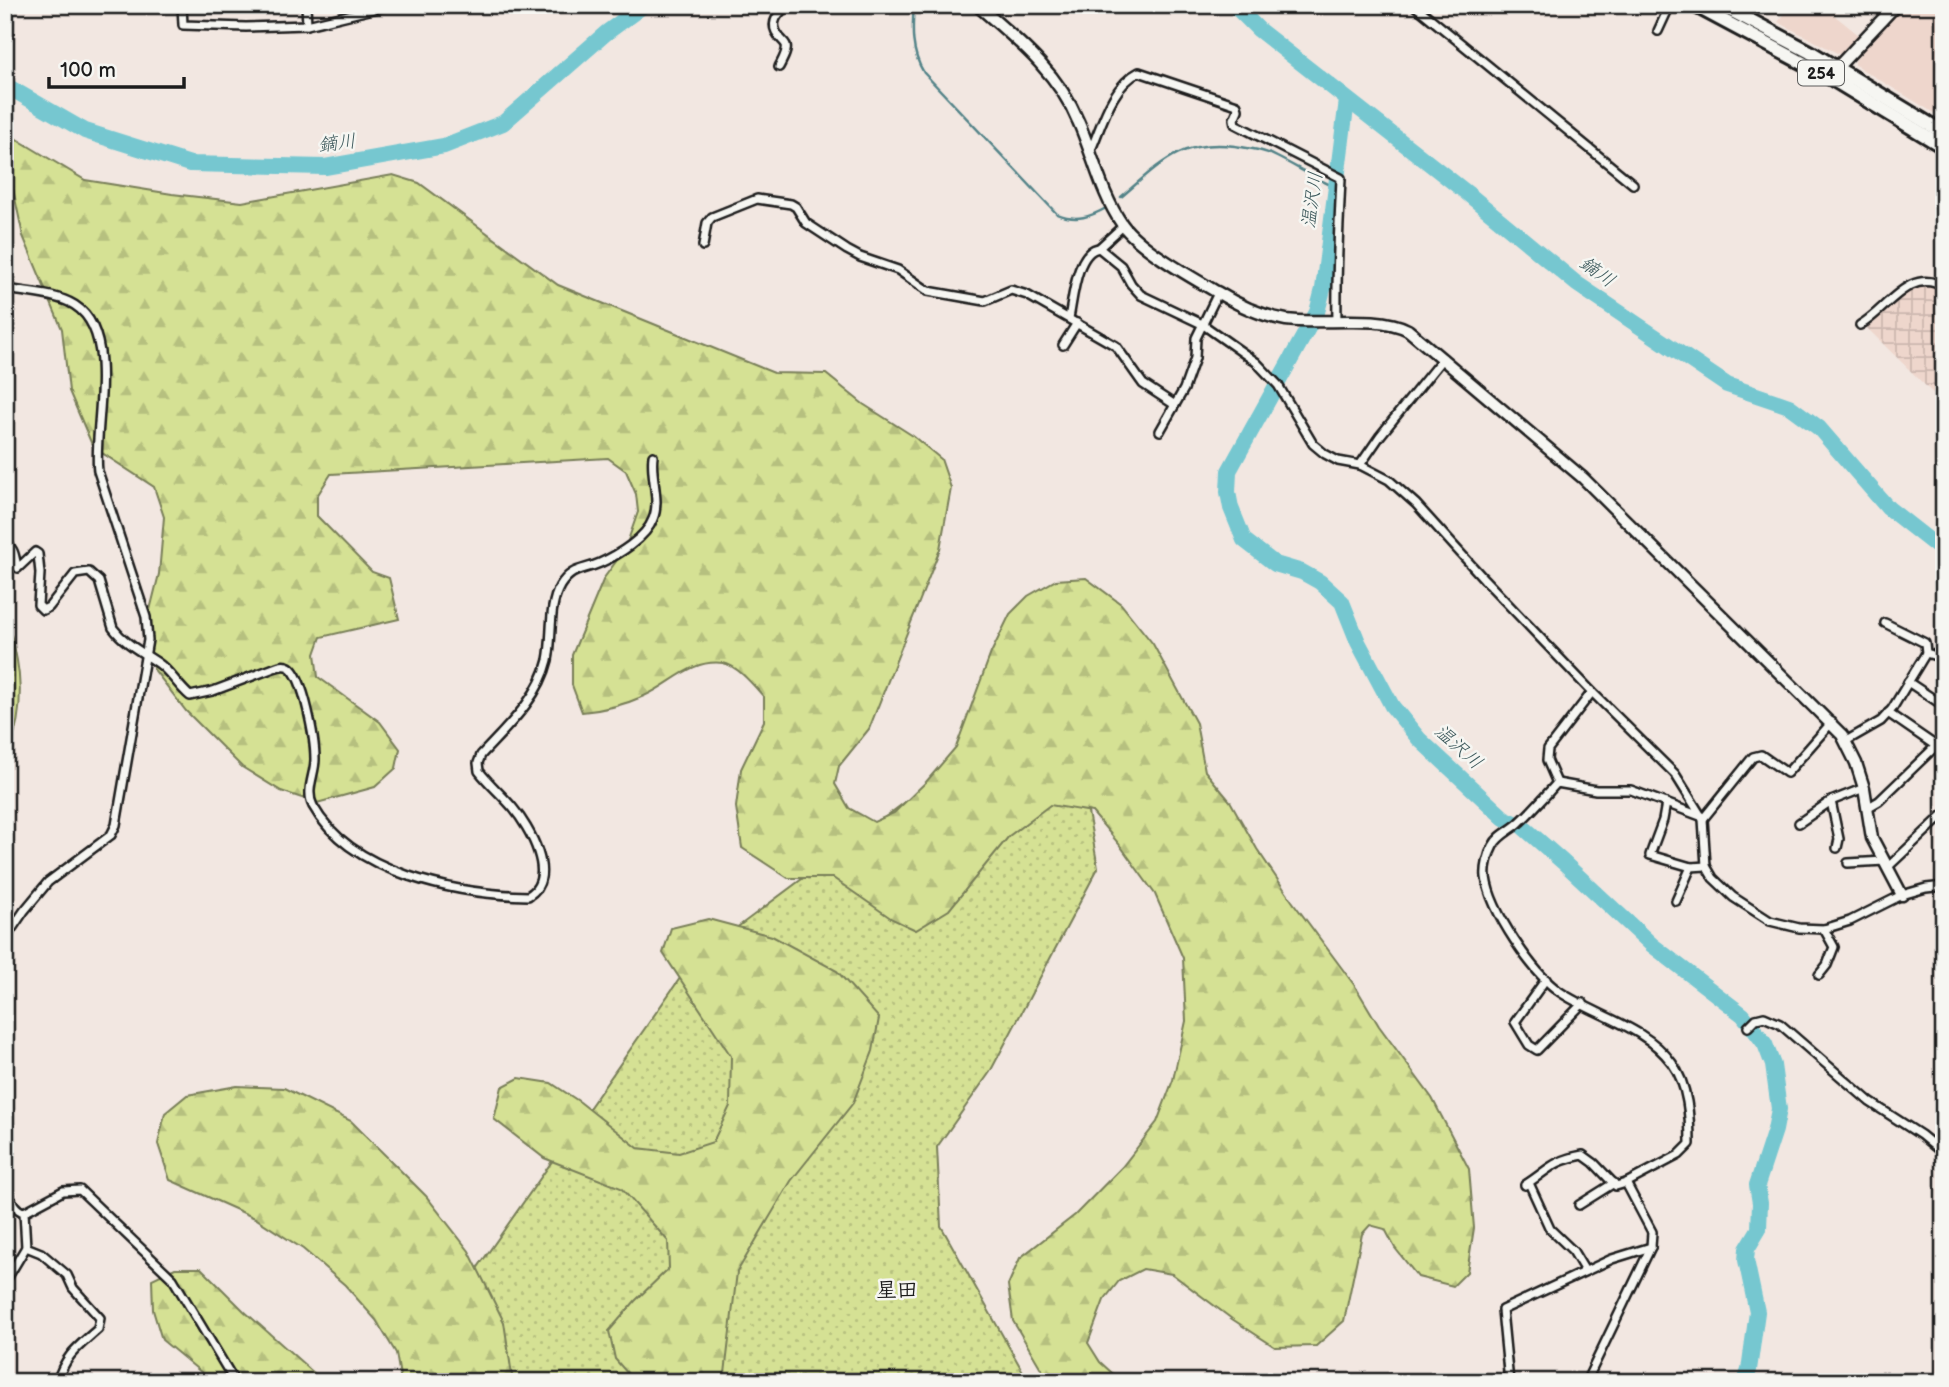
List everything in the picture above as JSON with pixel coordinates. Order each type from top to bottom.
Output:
[{"type":"highway","name":"254","points":[[1694,5],[1833,72],[1944,147]]},
{"type":"highway","name":"254","points":[[1721,5],[1833,72],[1944,133]]},
{"type":"street","points":[[182,5],[183,25],[246,27],[307,25],[390,5]]},
{"type":"street","points":[[306,5],[307,25]]},
{"type":"street","points":[[779,68],[786,45],[775,33],[774,22],[776,15],[788,5]]},
{"type":"street","points":[[977,5],[1027,48],[1062,90],[1077,118],[1113,208],[1123,226],[1146,247],[1242,306],[1287,320],[1398,325],[1443,358],[1583,478],[1832,722],[1846,741],[1856,762],[1864,788],[1872,838],[1902,895]]},
{"type":"street","points":[[1414,5],[1633,184]]},
{"type":"street","points":[[1658,31],[1670,5]]},
{"type":"street","points":[[1833,72],[1896,5]]},
{"type":"street","points":[[1090,152],[1116,94],[1131,76],[1139,72],[1237,105],[1235,124],[1340,178],[1337,322]]},
{"type":"street","points":[[703,246],[707,223],[712,217],[757,199],[791,204],[806,223],[848,250],[898,270],[928,291],[985,301],[1011,290],[1027,295],[1116,346],[1143,384],[1175,405]]},
{"type":"street","points":[[1063,345],[1073,321],[1080,268],[1086,255],[1092,249],[1099,248],[1123,226]]},
{"type":"street","points":[[1099,248],[1122,266],[1131,284],[1141,295],[1202,324],[1256,362],[1278,385],[1314,444],[1325,454],[1338,461],[1360,465],[1389,480],[1416,504],[1592,692],[1675,774],[1703,819],[1706,866],[1713,878],[1733,897],[1770,921],[1799,928],[1824,929],[1850,921],[1902,895],[1944,886]]},
{"type":"street","points":[[1860,325],[1912,284],[1930,281],[1944,287]]},
{"type":"street","points":[[5,289],[73,303],[88,318],[93,328],[99,351],[102,394],[96,458],[98,471],[146,617],[148,640],[116,825],[111,835],[48,883],[5,939]]},
{"type":"street","points":[[1160,431],[1184,389],[1195,358],[1196,338],[1218,293]]},
{"type":"street","points":[[1360,465],[1443,358]]},
{"type":"street","points":[[5,544],[14,551],[18,568],[34,552],[38,554],[38,605],[43,610],[49,607],[75,574],[89,572],[99,581],[113,628],[147,657],[160,664],[190,696],[213,691],[274,668],[291,668],[300,684],[314,744],[315,762],[309,794],[313,805],[340,837],[375,863],[405,876],[449,887],[528,896],[538,886],[541,876],[541,863],[535,842],[515,810],[479,771],[478,763],[481,755],[530,700],[539,685],[547,662],[555,599],[559,588],[573,572],[598,564],[624,549],[640,537],[653,519],[656,505],[653,456]]},
{"type":"street","points":[[1846,741],[1881,721],[1926,653],[1926,643],[1885,623]]},
{"type":"street","points":[[1926,653],[1944,662]]},
{"type":"street","points":[[1908,682],[1944,706]]},
{"type":"street","points":[[1557,783],[1547,760],[1548,749],[1592,692]]},
{"type":"street","points":[[1867,808],[1879,801],[1940,748],[1888,713]]},
{"type":"street","points":[[1703,819],[1753,757],[1761,755],[1787,773],[1832,722]]},
{"type":"street","points":[[1557,783],[1596,790],[1632,790],[1694,813],[1703,819]]},
{"type":"street","points":[[1557,783],[1521,821],[1494,844],[1486,878],[1501,920],[1546,979],[1561,992],[1620,1022],[1657,1047],[1672,1062],[1682,1080],[1686,1098],[1690,1144],[1679,1154],[1616,1186],[1583,1155],[1551,1164],[1527,1184],[1550,1229],[1573,1251],[1585,1271]]},
{"type":"street","points":[[1799,823],[1831,801],[1864,788]]},
{"type":"street","points":[[1831,801],[1839,839],[1837,848]]},
{"type":"street","points":[[1666,803],[1664,820],[1650,855],[1691,867],[1706,866]]},
{"type":"street","points":[[1848,863],[1886,864],[1944,814]]},
{"type":"street","points":[[1676,901],[1691,867]]},
{"type":"street","points":[[1819,975],[1835,947],[1824,929]]},
{"type":"street","points":[[1546,979],[1516,1022],[1529,1045],[1537,1050],[1583,1003]]},
{"type":"street","points":[[1748,1027],[1756,1019],[1764,1017],[1780,1024],[1870,1102],[1944,1154]]},
{"type":"street","points":[[1586,1382],[1651,1247],[1652,1232],[1626,1183]]},
{"type":"street","points":[[1579,1205],[1614,1184]]},
{"type":"street","points":[[5,1185],[18,1211],[24,1212],[63,1191],[80,1190],[173,1279],[235,1382]]},
{"type":"street","points":[[5,1282],[26,1247],[24,1212]]},
{"type":"street","points":[[26,1247],[41,1253],[68,1275],[73,1288],[100,1318],[98,1329],[72,1350],[61,1368],[57,1382]]},
{"type":"street","points":[[1509,1382],[1503,1310],[1612,1258],[1651,1247]]},
{"type":"shaded area","points":[[1792,5],[1841,5],[1834,15],[1860,36],[1841,55],[1778,22]]},
{"type":"shaded area","points":[[1906,5],[1936,5],[1935,7],[1944,12],[1944,119],[1855,65],[1855,61],[1878,31]]},
{"type":"shaded area","points":[[1924,284],[1944,292],[1944,404],[1866,327],[1909,289]]},
{"type":"green space","points":[[5,132],[85,180],[172,194],[242,202],[393,175],[419,183],[558,285],[774,373],[826,374],[863,404],[913,436],[941,459],[951,488],[940,549],[869,729],[839,766],[835,784],[849,808],[874,822],[894,813],[956,747],[991,653],[1010,614],[1028,596],[1056,580],[1086,578],[1121,604],[1153,644],[1196,723],[1205,771],[1230,801],[1257,849],[1292,901],[1355,986],[1379,1026],[1432,1098],[1469,1169],[1474,1228],[1467,1272],[1453,1286],[1418,1277],[1395,1248],[1385,1229],[1370,1225],[1362,1234],[1344,1321],[1316,1346],[1275,1347],[1172,1274],[1143,1269],[1119,1281],[1104,1300],[1088,1343],[1100,1362],[1122,1382],[1049,1382],[1013,1321],[1008,1285],[1020,1258],[1075,1215],[1122,1167],[1157,1122],[1173,1080],[1186,1021],[1183,958],[1155,894],[1092,812],[1050,805],[1009,836],[949,910],[916,930],[892,919],[833,878],[788,878],[742,848],[736,807],[741,769],[764,721],[764,697],[745,677],[723,663],[701,665],[636,699],[614,707],[582,712],[572,685],[572,655],[604,578],[625,549],[638,512],[636,494],[626,471],[608,458],[331,474],[317,496],[317,516],[372,572],[389,578],[399,619],[321,637],[315,654],[318,677],[380,722],[400,749],[396,768],[375,787],[317,803],[281,791],[242,767],[186,711],[153,668],[147,622],[159,574],[164,517],[154,487],[93,447],[69,391],[62,329],[23,236],[5,151]]},
{"type":"green space","points":[[5,614],[17,659],[20,689],[14,735],[5,738]]},
{"type":"green space","points":[[1065,683],[1098,868],[990,1072],[937,1147],[941,1226],[1027,1382],[466,1382],[467,1283],[692,961]]},
{"type":"green space","points":[[708,919],[772,936],[837,971],[879,1018],[873,1051],[853,1103],[791,1181],[737,1272],[724,1382],[635,1382],[615,1359],[609,1331],[669,1268],[668,1241],[621,1188],[544,1158],[494,1119],[502,1087],[519,1078],[551,1083],[580,1102],[638,1148],[679,1153],[713,1142],[730,1106],[731,1056],[663,953],[671,928]]},
{"type":"green space","points":[[237,1086],[284,1088],[351,1121],[426,1196],[469,1251],[504,1322],[513,1382],[401,1382],[396,1353],[376,1320],[345,1285],[303,1249],[255,1218],[170,1180],[158,1144],[165,1113],[187,1095]]},
{"type":"green space","points":[[175,1268],[201,1268],[244,1311],[324,1382],[213,1382],[162,1340],[153,1310],[152,1279]]},
{"type":"waterway","name":"鏑川","points":[[5,85],[85,131],[190,164],[325,167],[444,146],[503,123],[606,33],[644,5]]},
{"type":"waterway","points":[[914,5],[915,49],[924,73],[1057,214],[1071,218],[1083,217],[1108,207]]},
{"type":"waterway","name":"鏑川","points":[[1234,5],[1259,30],[1467,193],[1577,284],[1727,385],[1789,406],[1819,428],[1888,508],[1944,552]]},
{"type":"waterway","name":"温沢川","points":[[1347,100],[1323,289],[1317,312],[1229,471],[1228,492],[1231,508],[1244,540],[1275,564],[1302,572],[1320,582],[1342,602],[1358,642],[1392,706],[1419,739],[1504,818],[1522,826],[1563,862],[1652,945],[1743,1015],[1765,1044],[1773,1065],[1779,1109],[1757,1185],[1760,1203],[1759,1229],[1747,1249],[1746,1260],[1757,1312],[1745,1382]]},
{"type":"waterway","points":[[1121,197],[1172,156],[1199,146],[1216,145],[1267,153],[1335,187]]},
{"type":"district","name":"星田","points":[[897,1290]]}]
